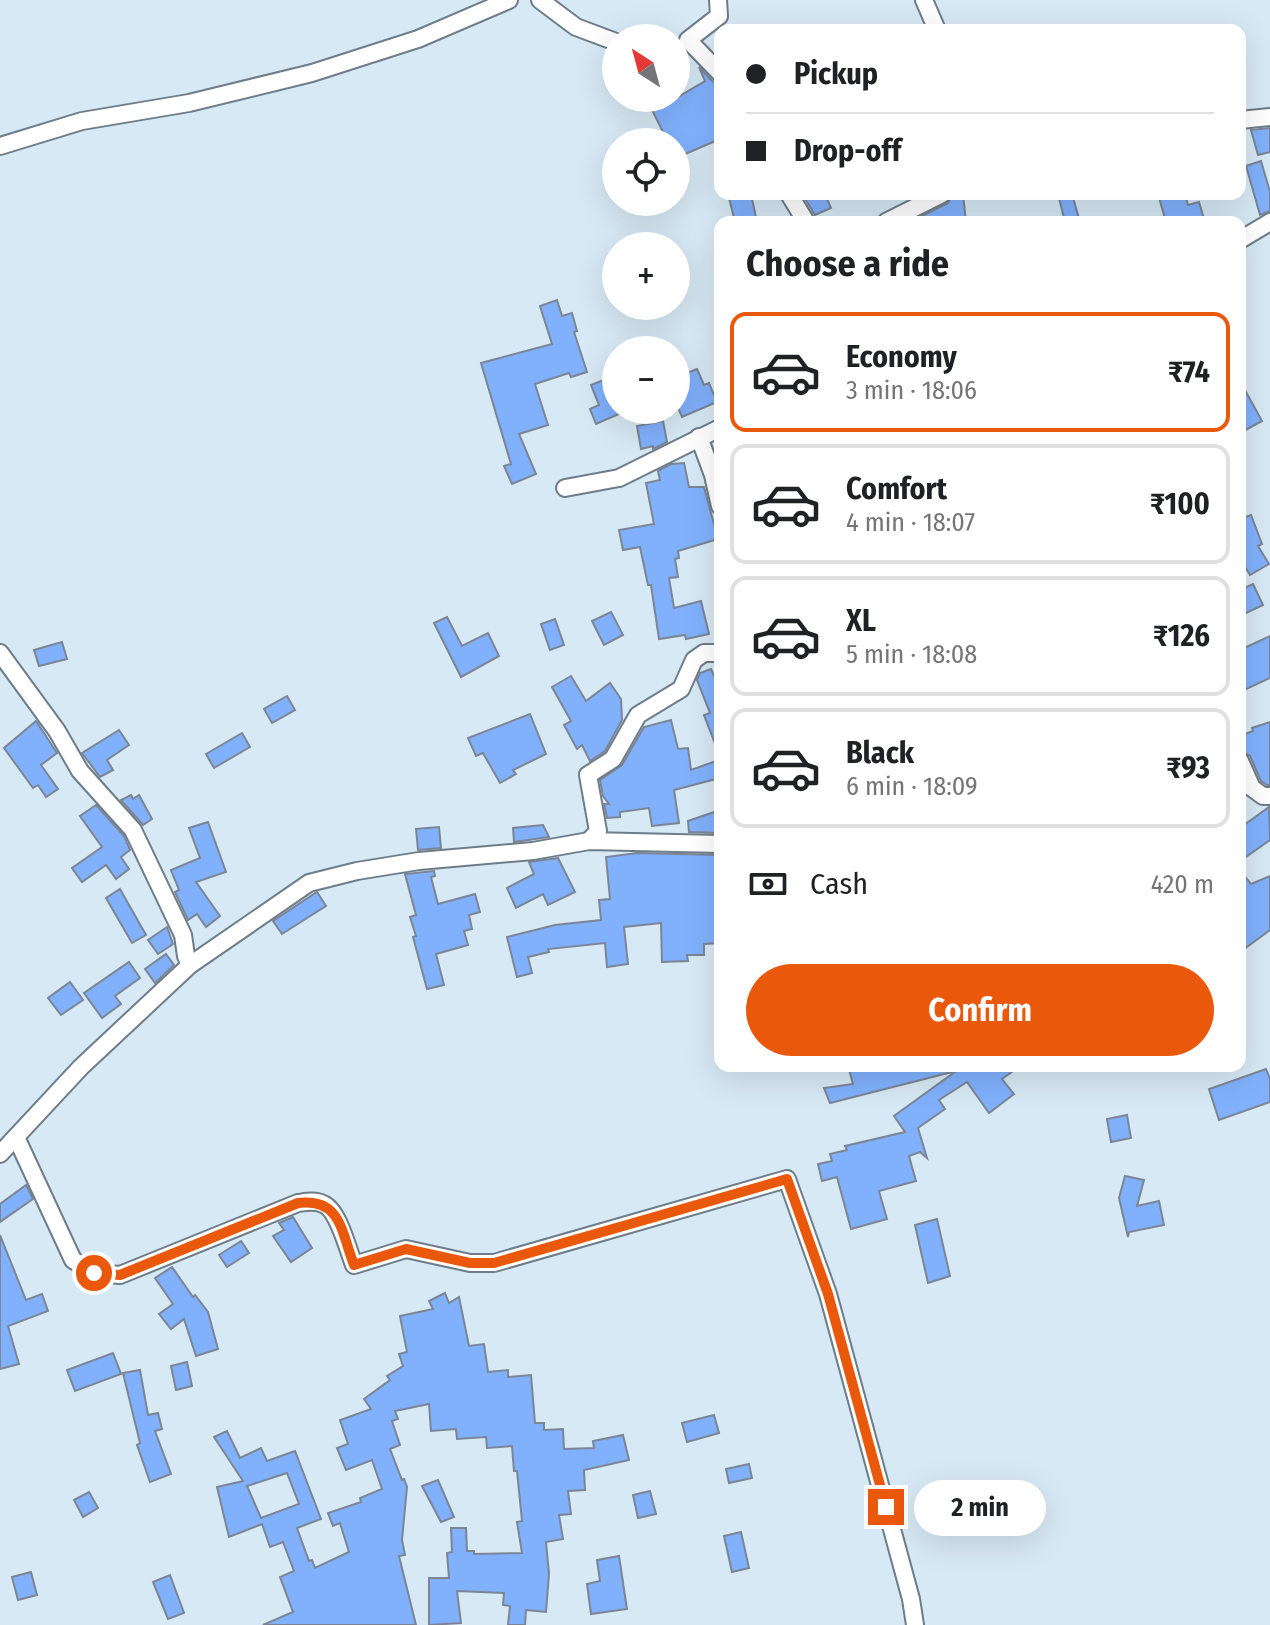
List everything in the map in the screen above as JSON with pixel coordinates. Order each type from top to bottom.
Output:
[{"type":"street","points":[[0,146],[82,121],[189,103],[312,73],[418,39],[509,0]]},
{"type":"street","points":[[540,0],[576,27],[602,37]]},
{"type":"street","points":[[690,36],[719,16],[718,0]]},
{"type":"street","points":[[924,0],[934,24]]},
{"type":"street","points":[[690,49],[714,68]]},
{"type":"street","points":[[1246,119],[1270,117]]},
{"type":"street","points":[[898,216],[930,200]]},
{"type":"street","points":[[1246,236],[1270,222]]},
{"type":"street","points":[[565,488],[619,478],[714,431]]},
{"type":"street","points":[[699,437],[714,479]]},
{"type":"street","points":[[0,653],[57,731],[80,771],[133,830],[183,935],[190,965]]},
{"type":"street","points":[[589,841],[598,831],[588,775],[613,759],[638,715],[681,689],[694,660],[704,653],[714,653]]},
{"type":"street","points":[[1246,774],[1252,788],[1263,796],[1270,796]]},
{"type":"street","points":[[0,1154],[81,1067],[190,965],[309,883],[419,861],[533,851],[589,841],[714,844]]},
{"type":"street","points":[[16,1137],[73,1260],[94,1273],[120,1275],[298,1203],[313,1201],[327,1204],[335,1216],[354,1265],[406,1249],[470,1263],[494,1263],[787,1179],[828,1294],[911,1599],[915,1625]]},
{"type":"building","points":[[699,67],[714,82],[714,142],[690,152],[690,128],[661,128],[653,112],[690,112],[690,90],[705,81]]},
{"type":"building","points":[[1270,128],[1270,152],[1258,155],[1251,130]]},
{"type":"building","points":[[1261,161],[1270,192],[1270,211],[1260,215],[1246,166]]},
{"type":"building","points":[[730,200],[752,200],[756,216],[734,216]]},
{"type":"building","points":[[806,200],[828,200],[831,208],[815,215]]},
{"type":"building","points":[[950,200],[964,200],[965,216],[922,216]]},
{"type":"building","points":[[1060,200],[1074,200],[1078,216],[1064,216]]},
{"type":"building","points":[[1160,200],[1187,200],[1188,205],[1199,202],[1203,216],[1164,216]]},
{"type":"building","points":[[557,300],[562,316],[572,313],[577,331],[574,332],[587,372],[571,377],[569,373],[535,384],[548,425],[519,434],[536,474],[512,484],[504,466],[511,464],[481,363],[552,344],[540,306]]},
{"type":"building","points":[[697,369],[704,385],[709,383],[714,403],[690,414],[690,372]]},
{"type":"building","points":[[602,381],[602,421],[596,424],[590,409],[599,405],[591,385]]},
{"type":"building","points":[[1246,392],[1262,421],[1246,430]]},
{"type":"building","points":[[664,424],[667,442],[653,449],[653,446],[641,449],[637,426]]},
{"type":"building","points":[[684,463],[689,487],[704,487],[714,524],[714,540],[678,551],[679,558],[675,559],[678,577],[669,578],[674,608],[701,601],[709,634],[686,639],[685,635],[659,639],[651,585],[648,585],[640,547],[623,550],[619,530],[654,524],[646,483],[660,480],[658,471],[671,464]]},
{"type":"building","points":[[1251,515],[1262,544],[1258,546],[1269,564],[1250,575],[1246,568],[1246,517]]},
{"type":"building","points":[[1253,584],[1263,605],[1246,613],[1246,587]]},
{"type":"building","points":[[611,612],[623,635],[604,645],[592,621]]},
{"type":"building","points":[[447,617],[462,646],[488,633],[499,656],[461,677],[434,623]]},
{"type":"building","points":[[555,619],[564,645],[550,650],[541,624]]},
{"type":"building","points":[[1270,636],[1270,678],[1246,689],[1246,647]]},
{"type":"building","points":[[62,642],[67,659],[39,666],[34,650]]},
{"type":"building","points":[[711,669],[714,676],[714,741],[704,715],[710,713],[697,680],[700,673]]},
{"type":"building","points":[[571,676],[586,701],[610,683],[621,699],[622,720],[605,751],[590,761],[582,745],[577,749],[564,725],[571,721],[552,687]]},
{"type":"building","points":[[287,696],[295,710],[272,723],[264,709]]},
{"type":"building","points":[[530,714],[546,754],[513,770],[516,774],[500,783],[483,753],[476,756],[468,738]]},
{"type":"building","points":[[671,720],[678,749],[688,748],[691,770],[714,762],[714,780],[674,790],[679,823],[652,826],[649,808],[620,812],[620,817],[607,818],[604,804],[609,804],[603,796],[600,780],[622,765],[644,727]]},
{"type":"building","points":[[36,721],[57,753],[41,765],[58,789],[46,797],[38,785],[33,788],[4,748]]},
{"type":"building","points":[[1270,722],[1270,785],[1261,781],[1246,754],[1246,734],[1253,731],[1252,728]]},
{"type":"building","points":[[119,730],[129,745],[107,760],[113,770],[100,777],[82,753]]},
{"type":"building","points":[[242,733],[250,747],[214,768],[206,754]]},
{"type":"building","points":[[131,795],[133,799],[139,795],[152,819],[143,825],[121,800]]},
{"type":"building","points":[[96,805],[124,836],[130,850],[121,857],[129,869],[116,879],[106,865],[82,882],[72,868],[102,847],[80,816]]},
{"type":"building","points":[[1269,807],[1270,840],[1246,857],[1246,824]]},
{"type":"building","points":[[714,812],[714,833],[689,832],[688,821]]},
{"type":"building","points":[[208,822],[226,872],[196,882],[220,916],[206,927],[197,914],[188,920],[175,892],[179,890],[171,870],[200,858],[189,828]]},
{"type":"building","points":[[543,825],[549,837],[514,842],[513,828]]},
{"type":"building","points":[[439,827],[441,848],[418,850],[416,829]]},
{"type":"building","points":[[637,853],[714,855],[714,943],[704,944],[704,955],[687,955],[688,961],[662,962],[661,923],[624,927],[628,964],[607,967],[605,943],[548,949],[549,952],[528,957],[532,973],[517,977],[507,937],[555,925],[601,920],[599,900],[610,899],[606,857]]},
{"type":"building","points":[[558,858],[575,892],[548,905],[543,894],[516,908],[507,888],[534,874],[529,862]]},
{"type":"building","points":[[434,871],[435,876],[431,877],[438,904],[475,894],[480,912],[469,915],[472,929],[464,931],[468,945],[436,954],[444,985],[427,989],[413,937],[416,936],[410,917],[416,915],[405,874]]},
{"type":"building","points":[[1270,876],[1270,930],[1246,948],[1246,878],[1251,884]]},
{"type":"building","points":[[120,889],[146,935],[132,943],[106,898]]},
{"type":"building","points":[[317,892],[326,906],[282,934],[273,921]]},
{"type":"building","points":[[167,927],[173,944],[158,954],[148,940]]},
{"type":"building","points":[[166,954],[174,965],[155,983],[145,969]]},
{"type":"building","points":[[129,962],[140,978],[115,996],[121,1004],[102,1018],[84,993]]},
{"type":"building","points":[[70,982],[83,1000],[61,1015],[48,998]]},
{"type":"building","points":[[1266,1069],[1270,1079],[1270,1102],[1219,1120],[1209,1089]]},
{"type":"building","points":[[850,1072],[952,1072],[830,1103],[824,1088],[853,1084]]},
{"type":"building","points":[[955,1072],[1012,1072],[1002,1079],[1014,1094],[989,1113],[967,1082],[939,1100],[945,1109],[918,1128],[927,1158],[920,1152],[909,1156],[916,1181],[879,1191],[887,1219],[851,1229],[837,1177],[822,1181],[818,1164],[832,1161],[830,1154],[847,1150],[845,1146],[905,1132],[894,1116]]},
{"type":"building","points":[[1127,1115],[1131,1138],[1111,1142],[1107,1119]]},
{"type":"building","points":[[1125,1176],[1144,1180],[1137,1206],[1159,1201],[1164,1225],[1129,1232],[1128,1237],[1119,1198]]},
{"type":"building","points":[[26,1185],[33,1199],[0,1222],[0,1204]]},
{"type":"building","points":[[293,1217],[312,1248],[291,1262],[273,1236],[284,1230],[279,1223]]},
{"type":"building","points":[[937,1219],[950,1276],[928,1283],[915,1225]]},
{"type":"building","points":[[0,1235],[26,1300],[42,1294],[48,1311],[8,1326],[19,1364],[0,1369]]},
{"type":"building","points":[[241,1241],[249,1253],[227,1267],[219,1255]]},
{"type":"building","points":[[172,1267],[208,1312],[218,1349],[196,1356],[184,1319],[171,1329],[159,1314],[173,1304],[155,1278]]},
{"type":"building","points":[[445,1293],[449,1303],[459,1297],[469,1346],[484,1344],[488,1372],[508,1370],[508,1377],[531,1375],[535,1423],[544,1423],[544,1430],[563,1429],[564,1449],[594,1448],[593,1441],[623,1435],[629,1460],[584,1470],[585,1490],[568,1491],[571,1514],[559,1515],[563,1539],[546,1542],[549,1574],[546,1612],[526,1610],[525,1625],[508,1625],[510,1606],[503,1605],[504,1593],[457,1591],[461,1623],[429,1625],[429,1578],[449,1578],[447,1553],[452,1552],[451,1528],[466,1528],[467,1551],[474,1551],[474,1554],[522,1553],[517,1522],[522,1521],[517,1471],[514,1471],[512,1446],[487,1448],[486,1437],[457,1439],[456,1429],[431,1431],[429,1404],[395,1411],[398,1419],[392,1421],[400,1445],[390,1449],[407,1487],[402,1540],[405,1555],[399,1556],[416,1625],[263,1625],[293,1612],[280,1577],[294,1571],[283,1542],[270,1547],[262,1524],[229,1537],[217,1487],[243,1481],[214,1437],[227,1431],[240,1458],[261,1448],[267,1461],[295,1451],[321,1519],[297,1528],[309,1561],[312,1560],[315,1568],[349,1552],[340,1523],[333,1526],[328,1513],[361,1502],[360,1498],[382,1489],[372,1460],[346,1470],[337,1448],[348,1444],[340,1420],[371,1409],[364,1399],[390,1380],[387,1376],[403,1366],[399,1354],[407,1352],[400,1316],[433,1309],[429,1301]],"holes":[[[287,1473],[299,1504],[261,1518],[247,1486]]]},
{"type":"building","points":[[113,1353],[121,1374],[75,1391],[67,1370]]},
{"type":"building","points":[[187,1362],[192,1386],[176,1390],[171,1366]]},
{"type":"building","points":[[140,1370],[148,1415],[158,1413],[162,1429],[155,1431],[171,1474],[150,1482],[137,1445],[140,1443],[123,1373]]},
{"type":"building","points":[[714,1415],[719,1433],[687,1442],[682,1423]]},
{"type":"building","points":[[749,1464],[752,1478],[729,1483],[726,1469]]},
{"type":"building","points":[[438,1480],[454,1517],[441,1522],[422,1486]]},
{"type":"building","points":[[650,1491],[656,1514],[638,1518],[633,1495]]},
{"type":"building","points":[[89,1492],[98,1508],[83,1517],[74,1500]]},
{"type":"building","points":[[741,1532],[749,1568],[732,1572],[724,1536]]},
{"type":"building","points":[[619,1556],[627,1609],[591,1614],[587,1584],[600,1581],[597,1560]]},
{"type":"building","points":[[31,1572],[37,1595],[18,1600],[12,1577]]},
{"type":"building","points":[[170,1575],[184,1613],[168,1619],[153,1582]]},
{"type":"route","points":[[94,1273],[120,1275],[298,1203],[313,1201],[327,1204],[335,1216],[354,1265],[406,1249],[470,1263],[494,1263],[787,1179],[828,1294],[886,1507]]}]
